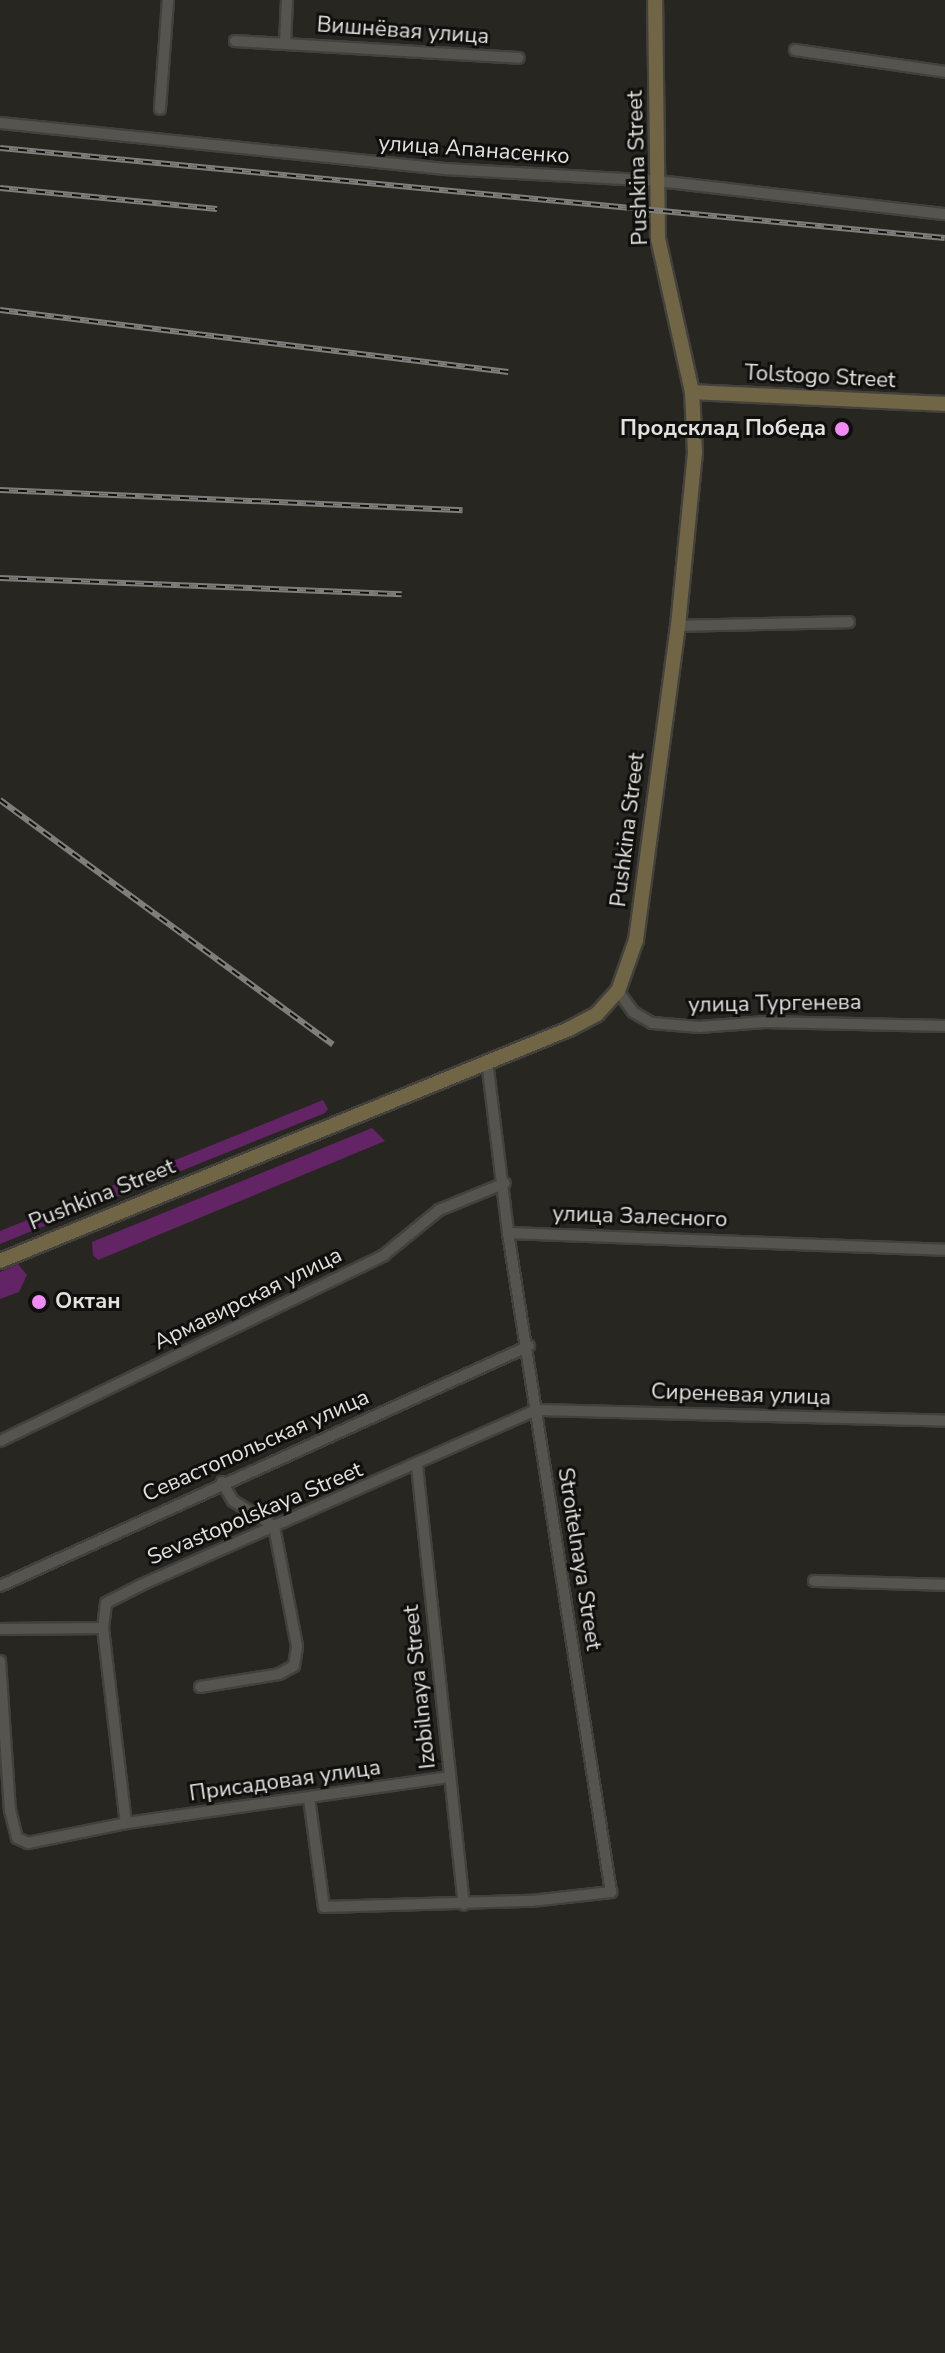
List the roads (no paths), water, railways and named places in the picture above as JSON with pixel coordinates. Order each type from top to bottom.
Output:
[{"type":"main road","name":"Pushkina Street","points":[[0,1261],[583,1022],[618,991],[636,940],[678,626],[695,453],[692,392],[658,239],[655,0]]},
{"type":"main road","name":"Tolstogo Street","points":[[692,392],[945,404]]},
{"type":"street","points":[[160,109],[168,0]]},
{"type":"street","name":"Вишнёвая улица","points":[[285,44],[287,0]]},
{"type":"street","name":"Вишнёвая улица","points":[[235,41],[519,58]]},
{"type":"street","points":[[795,50],[945,72]]},
{"type":"street","name":"улица Апанасенко","points":[[0,123],[445,169],[659,181],[945,214]]},
{"type":"street","points":[[678,626],[849,622]]},
{"type":"street","name":"улица Тургенева","points":[[618,991],[633,1012],[652,1023],[699,1027],[765,1022],[945,1026]]},
{"type":"street","points":[[487,1061],[505,1183],[508,1233]]},
{"type":"street","name":"Армавирская улица","points":[[0,1441],[384,1255],[439,1210],[505,1183]]},
{"type":"street","name":"улица Залесного","points":[[508,1233],[945,1250]]},
{"type":"street","name":"Stroitelnaya Street","points":[[464,1904],[611,1892],[536,1410],[529,1346],[508,1233]]},
{"type":"street","name":"Севастопольская улица","points":[[0,1586],[222,1482],[529,1346]]},
{"type":"street","name":"Сиреневая улица","points":[[536,1410],[945,1421]]},
{"type":"street","name":"Sevastopolskaya Street","points":[[103,1628],[106,1603],[536,1410]]},
{"type":"street","name":"Izobilnaya Street","points":[[417,1466],[464,1904]]},
{"type":"street","points":[[200,1687],[279,1674],[294,1666],[297,1646],[274,1526],[233,1501],[222,1482]]},
{"type":"street","points":[[814,1581],[945,1585]]},
{"type":"street","points":[[0,1629],[103,1628],[126,1823]]},
{"type":"street","name":"Присадовая улица","points":[[0,1661],[10,1810],[17,1838],[28,1843],[126,1823],[449,1777]]},
{"type":"street","points":[[309,1798],[324,1907],[464,1904]]},
{"type":"railway","points":[[0,148],[945,238]]},
{"type":"railway","points":[[0,188],[217,209]]},
{"type":"railway","points":[[0,310],[508,372]]},
{"type":"railway","points":[[0,490],[463,510]]},
{"type":"railway","points":[[0,578],[402,594]]},
{"type":"railway","points":[[0,800],[333,1045]]},
{"type":"place","name":"Продсклад Победа","points":[[842,429]]},
{"type":"place","name":"Октан","points":[[39,1302]]}]
